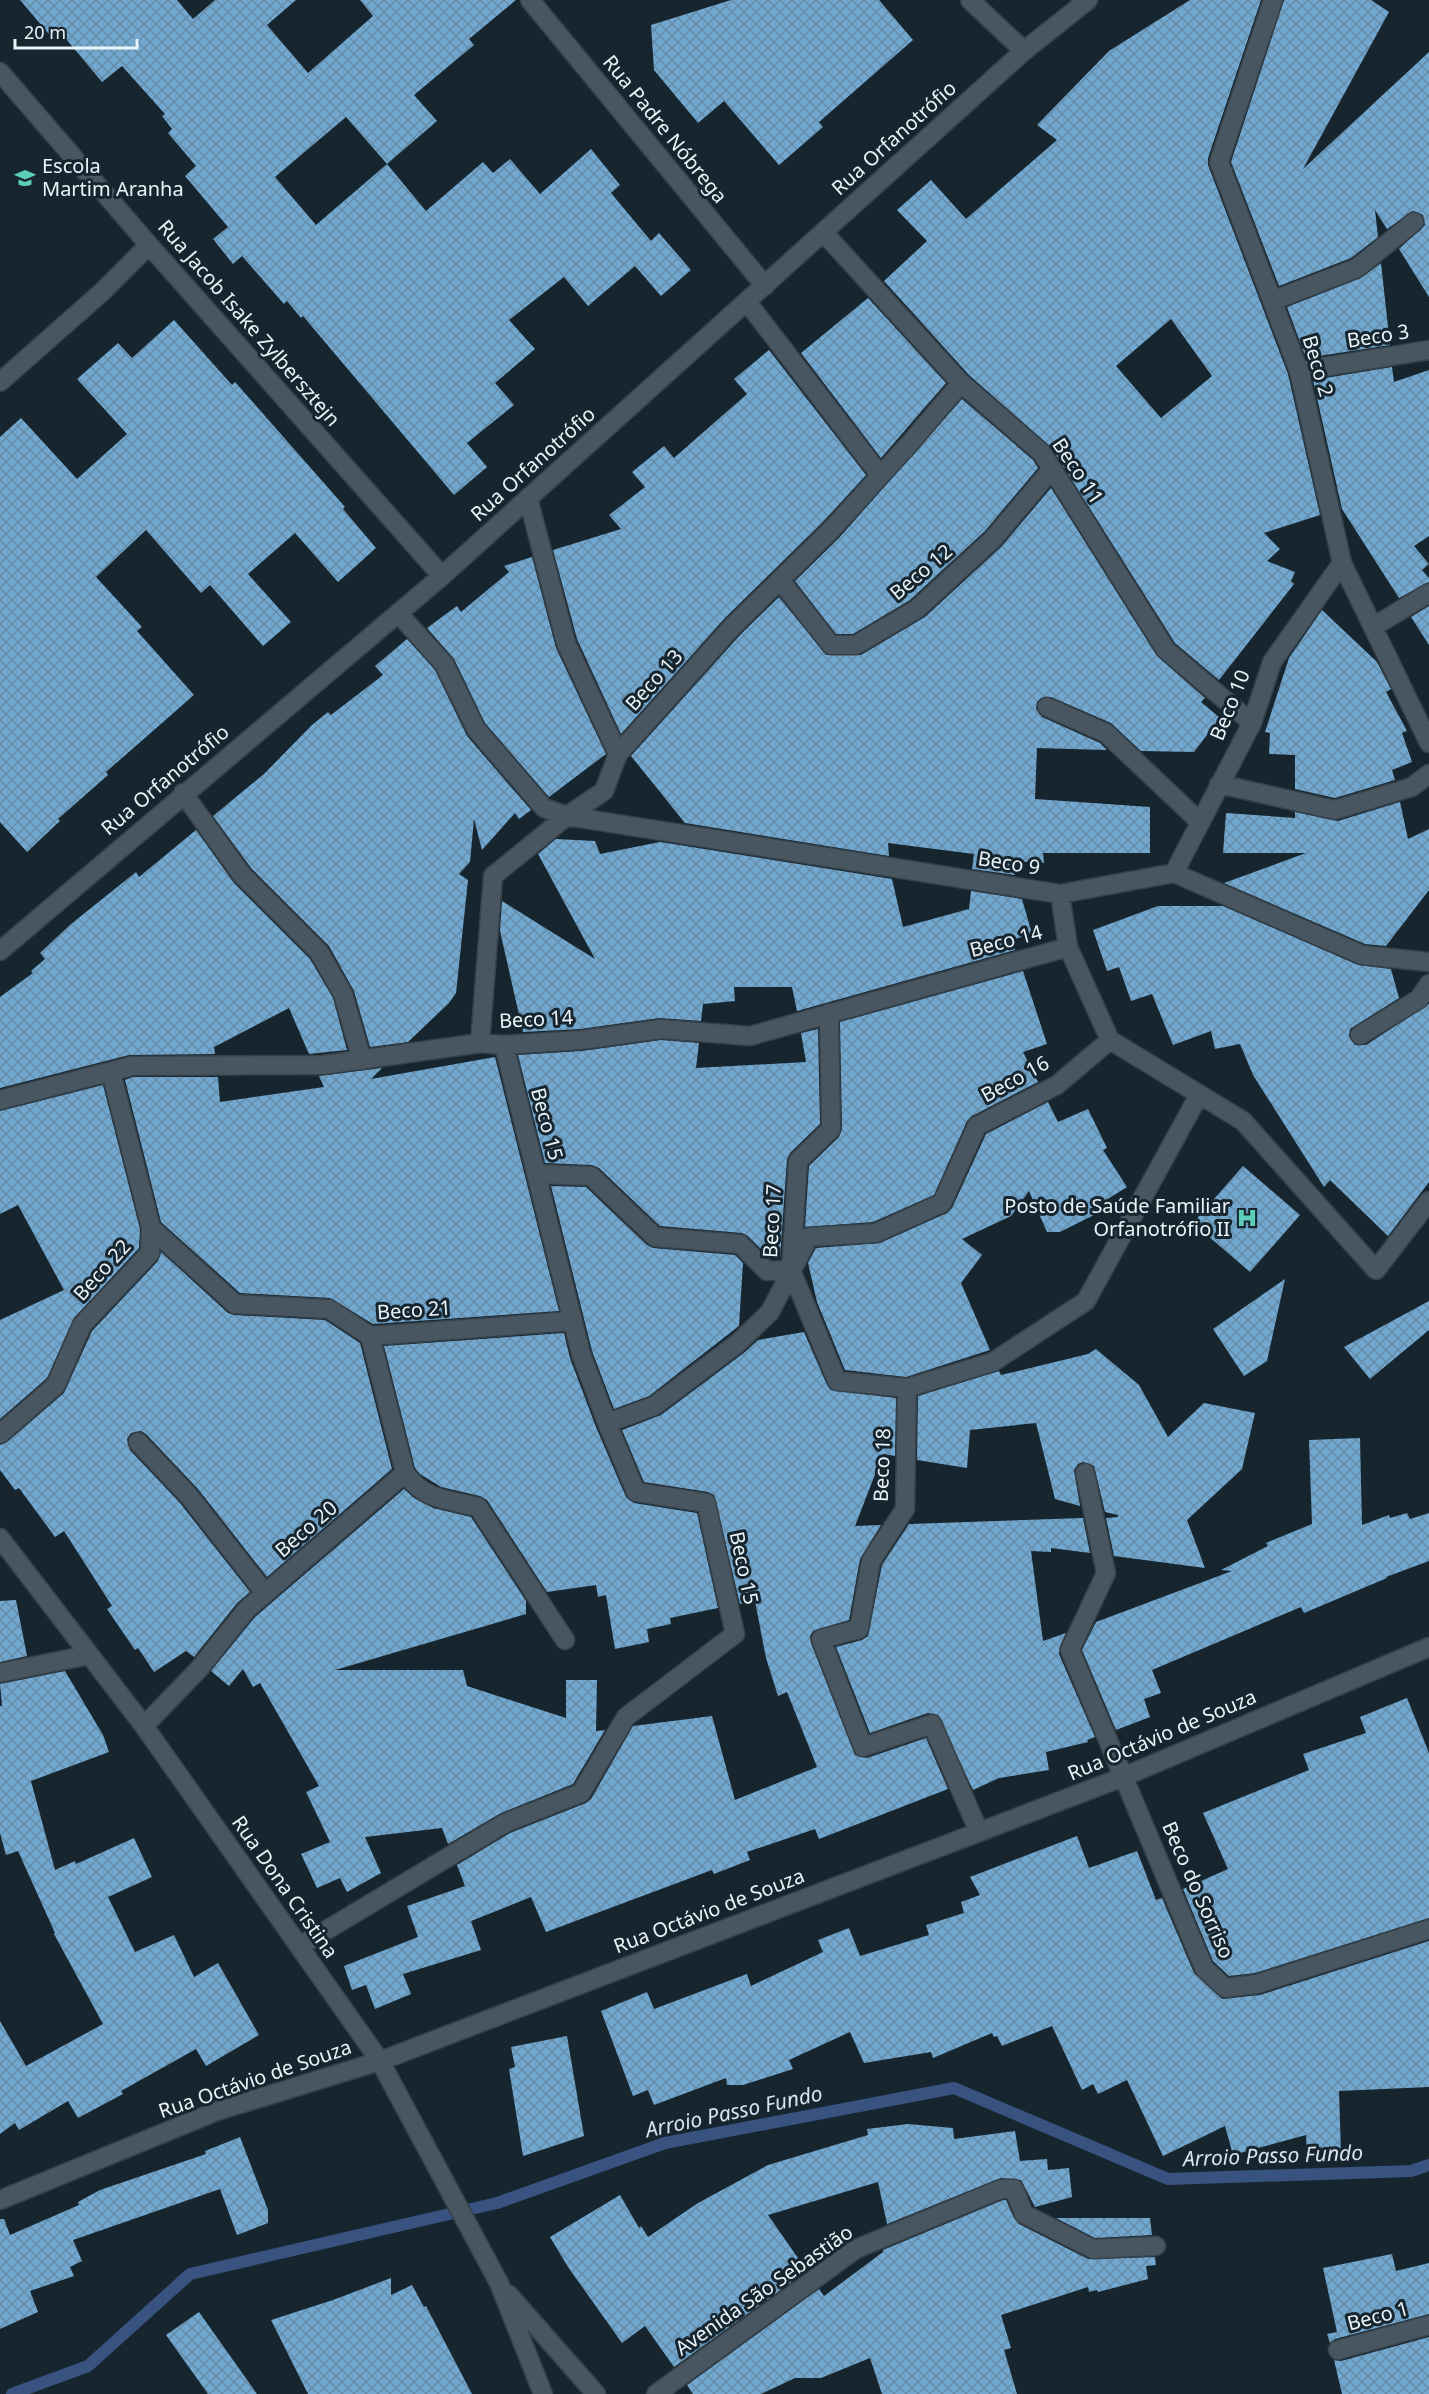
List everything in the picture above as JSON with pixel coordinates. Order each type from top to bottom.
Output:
[{"type":"street","name":"Rua Padre Nóbrega","points":[[530,0],[765,286]]},
{"type":"street","points":[[970,0],[1024,51]]},
{"type":"street","name":"Rua Orfanotrófio","points":[[0,951],[442,576],[1024,51],[1088,0]]},
{"type":"street","name":"Beco 2","points":[[1273,0],[1219,162],[1299,371],[1342,563],[1429,743]]},
{"type":"street","name":"Rua Jacob Isake Zylbersztejn","points":[[0,72],[149,245],[442,576]]},
{"type":"street","points":[[1272,301],[1358,268],[1414,222]]},
{"type":"street","name":"Beco 11","points":[[823,232],[961,383],[1041,453],[1166,650],[1252,723]]},
{"type":"street","points":[[0,381],[102,292],[149,245]]},
{"type":"street","points":[[747,302],[880,476]]},
{"type":"street","name":"Beco 3","points":[[1299,371],[1429,350]]},
{"type":"street","name":"Beco 13","points":[[480,1043],[493,876],[567,816],[604,791],[618,754],[733,626],[831,530],[961,383]]},
{"type":"street","name":"Beco 12","points":[[780,580],[831,645],[856,645],[917,609],[993,539],[1052,469]]},
{"type":"street","points":[[528,498],[566,643],[618,754]]},
{"type":"street","name":"Beco 10","points":[[1174,873],[1252,723],[1272,662],[1342,563]]},
{"type":"street","points":[[1373,627],[1429,593]]},
{"type":"street","name":"Beco 9","points":[[398,613],[444,664],[476,729],[544,808],[567,816],[1060,894],[1174,873]]},
{"type":"street","points":[[1047,707],[1106,733],[1200,822]]},
{"type":"street","points":[[1219,784],[1335,810],[1412,787],[1429,774]]},
{"type":"street","points":[[183,794],[242,875],[319,952],[343,994],[362,1060]]},
{"type":"street","points":[[1174,873],[1362,954],[1429,962]]},
{"type":"street","points":[[1060,894],[1068,947],[1110,1040],[1243,1121],[1376,1270],[1429,1201]]},
{"type":"street","name":"Beco 14","points":[[0,1100],[132,1066],[323,1065],[480,1043],[504,1045],[581,1040],[661,1029],[750,1036],[1068,947]]},
{"type":"street","points":[[1360,1035],[1419,999],[1429,984]]},
{"type":"street","name":"Beco 17","points":[[607,1423],[654,1406],[738,1343],[770,1312],[791,1270],[798,1161],[831,1129],[829,1013]]},
{"type":"street","name":"Beco 16","points":[[791,1270],[809,1237],[876,1233],[942,1203],[977,1126],[1057,1085],[1110,1040]]},
{"type":"street","name":"Beco 15","points":[[300,1946],[505,1823],[581,1793],[626,1717],[735,1634],[706,1503],[636,1492],[607,1423],[581,1354],[504,1045]]},
{"type":"street","name":"Beco 22","points":[[0,1434],[56,1386],[82,1325],[150,1253],[151,1228],[111,1072]]},
{"type":"street","points":[[537,1174],[591,1176],[655,1237],[740,1244],[767,1271],[791,1270],[837,1381],[907,1388],[993,1362],[1086,1301],[1199,1095]]},
{"type":"street","name":"Beco 21","points":[[151,1228],[235,1304],[329,1309],[370,1336],[573,1321]]},
{"type":"street","points":[[370,1336],[405,1473],[415,1487],[432,1496],[478,1507],[565,1640]]},
{"type":"street","name":"Beco 18","points":[[907,1388],[905,1509],[872,1561],[859,1629],[821,1638],[863,1747],[932,1724],[979,1832]]},
{"type":"street","points":[[138,1442],[189,1496],[265,1593]]},
{"type":"street","name":"Beco 20","points":[[144,1726],[199,1669],[247,1609],[405,1473]]},
{"type":"street","points":[[1085,1473],[1106,1573],[1070,1650],[1123,1777]]},
{"type":"street","name":"Rua Dona Cristina","points":[[0,1538],[144,1726],[380,2061],[499,2283]]},
{"type":"street","name":"Rua Octávio de Souza","points":[[0,2200],[217,2111],[380,2061],[1123,1777],[1429,1647]]},
{"type":"street","points":[[0,1673],[89,1655]]},
{"type":"street","name":"Beco do Sorriso","points":[[1123,1777],[1204,1968],[1225,1988],[1257,1984],[1429,1929]]},
{"type":"street","name":"Avenida São Sebastião","points":[[656,2394],[856,2249],[1001,2189],[1014,2189],[1024,2214],[1093,2249],[1156,2246]]},
{"type":"street","points":[[499,2283],[593,2393]]},
{"type":"street","points":[[499,2283],[543,2394]]},
{"type":"street","name":"Beco 1","points":[[1338,2350],[1429,2325]]},
{"type":"building","points":[[20,0],[177,0],[193,19],[215,0],[296,0],[267,25],[308,73],[373,16],[360,0],[516,0],[469,39],[474,45],[414,95],[437,121],[387,164],[426,211],[483,162],[493,173],[510,159],[540,194],[591,149],[620,185],[611,193],[651,241],[659,233],[691,270],[661,296],[635,266],[588,306],[564,277],[509,320],[535,349],[495,383],[514,405],[467,443],[487,467],[454,495],[303,316],[301,318],[287,301],[284,304],[242,256],[233,264],[213,239],[228,227],[185,176],[196,166],[168,133],[172,129],[162,116],[165,114],[122,66],[102,82],[61,33],[54,40]],"holes":[[[346,117],[387,164],[316,225],[275,177]]]},
{"type":"building","points":[[731,0],[879,0],[913,40],[819,122],[823,127],[779,165],[724,101],[698,123],[654,70],[651,25]]},
{"type":"building","points":[[1190,0],[1261,0],[1208,158],[1208,165],[1288,374],[1320,515],[1264,533],[1280,549],[1267,561],[1295,572],[1291,581],[1294,584],[1219,680],[1175,643],[1051,447],[969,375],[884,281],[927,241],[897,210],[931,180],[966,219],[1057,140],[1037,125],[1109,51]],"holes":[[[1171,319],[1212,376],[1161,418],[1116,366]]]},
{"type":"building","points":[[1284,0],[1371,0],[1389,12],[1303,169],[1429,52],[1429,297],[1399,249],[1425,225],[1423,215],[1413,211],[1387,229],[1375,210],[1378,237],[1351,258],[1279,286],[1231,162]]},
{"type":"building","points":[[1381,263],[1390,345],[1306,358],[1287,307],[1361,278]]},
{"type":"building","points":[[868,298],[946,383],[881,458],[801,353]]},
{"type":"building","points":[[174,320],[232,385],[235,382],[345,507],[343,509],[376,548],[338,582],[295,533],[248,574],[291,622],[263,646],[210,585],[201,593],[146,530],[96,577],[142,627],[137,631],[194,695],[106,772],[108,775],[58,819],[60,821],[27,852],[0,822],[0,437],[21,418],[77,479],[127,434],[77,379],[118,343],[132,358]]},
{"type":"building","points":[[769,350],[866,475],[823,522],[725,618],[621,734],[577,639],[553,550],[621,529],[609,515],[645,487],[632,472],[664,446],[674,458],[747,394],[734,379]]},
{"type":"building","points":[[1392,367],[1394,382],[1429,370],[1429,536],[1414,546],[1429,564],[1422,570],[1429,578],[1429,582],[1399,598],[1342,509],[1313,380]]},
{"type":"building","points":[[962,399],[1033,460],[1038,468],[985,531],[910,600],[853,634],[836,634],[795,581],[839,538]]},
{"type":"building","points":[[1051,488],[1157,656],[1205,698],[1201,702],[1220,718],[1194,752],[1141,751],[1111,723],[1051,697],[1041,698],[1037,702],[1036,709],[1042,717],[1100,743],[1107,750],[1037,748],[1035,799],[1150,807],[1150,853],[1043,853],[1044,863],[1010,861],[1015,875],[972,869],[974,854],[888,843],[889,856],[685,823],[631,756],[741,634],[779,597],[826,655],[861,655],[925,617],[1001,547]]},
{"type":"building","points":[[532,557],[556,648],[606,754],[549,797],[485,723],[454,659],[427,628],[457,606],[461,612],[509,572],[504,566]]},
{"type":"building","points":[[1429,606],[1429,645],[1411,617]]},
{"type":"building","points":[[1322,610],[1377,662],[1391,689],[1386,692],[1407,731],[1402,733],[1412,762],[1392,770],[1395,780],[1335,798],[1295,789],[1295,755],[1269,754],[1270,733],[1265,732],[1289,658]]},
{"type":"building","points":[[407,639],[435,670],[467,736],[531,810],[519,819],[515,813],[482,850],[474,819],[470,862],[459,874],[468,880],[456,993],[449,1003],[408,1042],[370,1047],[354,991],[329,946],[251,868],[213,816],[264,774],[312,725],[328,712],[331,715],[383,675],[375,666]]},
{"type":"building","points":[[1400,802],[1408,839],[1429,829],[1429,890],[1386,946],[1365,944],[1224,883],[1306,853],[1223,853],[1226,813],[1295,818],[1295,812],[1338,821]]},
{"type":"building","points":[[196,830],[234,883],[310,959],[333,998],[347,1050],[309,1054],[289,1008],[214,1047],[215,1054],[129,1055],[0,1088],[0,997],[33,973],[31,971],[45,959],[40,953],[71,924],[136,872],[139,877]]},
{"type":"building","points":[[556,839],[595,841],[600,854],[660,842],[892,879],[903,927],[969,909],[971,891],[1022,899],[1032,934],[1012,940],[1015,950],[797,1011],[792,987],[734,987],[735,1001],[703,1004],[701,1021],[659,1018],[580,1029],[523,1032],[500,931],[502,901],[595,959],[538,854]]},
{"type":"building","points":[[1158,906],[1223,906],[1358,965],[1391,969],[1399,998],[1350,1029],[1349,1036],[1355,1045],[1366,1045],[1429,1004],[1429,1182],[1388,1236],[1330,1180],[1324,1187],[1253,1075],[1240,1044],[1215,1049],[1211,1031],[1173,1045],[1152,994],[1131,1001],[1119,967],[1107,971],[1093,930]]},
{"type":"building","points":[[1023,971],[1047,1044],[1023,1052],[1038,1082],[972,1116],[967,1121],[934,1195],[873,1222],[805,1227],[809,1166],[839,1137],[842,1129],[840,1022]]},
{"type":"building","points":[[818,1029],[820,1124],[790,1153],[787,1159],[780,1258],[768,1256],[742,1233],[660,1226],[599,1168],[592,1165],[545,1163],[518,1055],[582,1051],[661,1040],[699,1043],[696,1068],[806,1062],[801,1033]]},
{"type":"building","points":[[495,1057],[559,1311],[373,1324],[330,1298],[240,1293],[161,1222],[125,1080],[133,1077],[218,1077],[220,1102],[324,1087],[319,1076],[382,1068],[371,1079]]},
{"type":"building","points":[[103,1085],[140,1229],[139,1248],[74,1318],[47,1378],[0,1419],[0,1320],[64,1290],[18,1205],[0,1214],[0,1111]]},
{"type":"building","points":[[1048,1102],[1058,1122],[1088,1109],[1107,1148],[1103,1150],[1127,1187],[1093,1208],[1096,1214],[1060,1232],[1047,1232],[1029,1191],[1011,1216],[962,1239],[982,1255],[961,1283],[990,1350],[906,1377],[845,1370],[817,1302],[808,1263],[816,1248],[880,1243],[947,1213],[952,1208],[986,1134]]},
{"type":"building","name":"Posto de Saúde Familiar Orfanotrófio II","points":[[1243,1166],[1300,1215],[1250,1272],[1193,1223]]},
{"type":"building","points":[[551,1186],[586,1187],[647,1245],[653,1248],[735,1255],[743,1263],[739,1326],[649,1396],[614,1409],[592,1351]]},
{"type":"building","points":[[161,1252],[228,1313],[325,1320],[360,1343],[392,1469],[267,1577],[198,1489],[146,1434],[141,1431],[131,1433],[127,1439],[130,1450],[180,1503],[250,1592],[238,1602],[194,1657],[186,1651],[154,1672],[138,1648],[135,1650],[107,1609],[112,1606],[64,1531],[55,1537],[19,1488],[15,1490],[0,1470],[0,1445],[7,1442],[64,1393],[92,1331],[158,1261]]},
{"type":"building","points":[[1285,1279],[1267,1361],[1244,1376],[1213,1329]]},
{"type":"building","points":[[1429,1301],[1429,1330],[1370,1379],[1344,1347]]},
{"type":"building","points":[[804,1332],[831,1390],[896,1398],[895,1456],[883,1454],[855,1526],[881,1525],[860,1559],[849,1620],[813,1631],[810,1636],[811,1643],[855,1755],[867,1758],[926,1738],[948,1789],[819,1839],[815,1829],[747,1852],[750,1860],[714,1874],[712,1870],[546,1932],[531,1897],[471,1921],[481,1950],[403,1974],[411,1994],[375,2009],[366,1985],[352,1990],[344,1966],[418,1937],[407,1906],[465,1886],[457,1865],[510,1833],[591,1799],[633,1726],[712,1716],[735,1800],[817,1767],[787,1692],[778,1696],[766,1658],[755,1601],[740,1604],[714,1495],[708,1492],[644,1482],[622,1430],[661,1415],[758,1340]]},
{"type":"building","points":[[564,1333],[570,1358],[596,1427],[626,1497],[634,1503],[697,1513],[718,1608],[670,1618],[671,1624],[647,1629],[649,1642],[615,1649],[606,1595],[598,1597],[596,1585],[547,1592],[487,1500],[480,1496],[441,1487],[420,1474],[415,1468],[384,1346]]},
{"type":"building","points":[[1096,1349],[1139,1385],[1168,1437],[1204,1403],[1255,1413],[1242,1469],[1187,1520],[1205,1568],[1114,1556],[1106,1518],[1118,1517],[1118,1515],[1105,1512],[1094,1466],[1083,1462],[1078,1464],[1074,1470],[1080,1506],[1055,1499],[1036,1423],[970,1430],[967,1468],[917,1460],[918,1396],[999,1371],[1001,1375],[1088,1354]]},
{"type":"building","points":[[1360,1438],[1362,1525],[1389,1515],[1390,1518],[1407,1513],[1410,1519],[1429,1513],[1429,1561],[1304,1613],[1301,1607],[1152,1670],[1161,1693],[1144,1699],[1150,1717],[1116,1730],[1082,1650],[1096,1622],[1232,1571],[1221,1570],[1268,1546],[1266,1543],[1312,1524],[1309,1440]]},
{"type":"building","points":[[404,1489],[414,1498],[433,1508],[471,1517],[526,1601],[526,1614],[335,1670],[463,1670],[467,1686],[566,1718],[566,1680],[597,1680],[596,1731],[605,1730],[573,1784],[501,1813],[448,1844],[442,1828],[365,1837],[381,1873],[347,1892],[340,1878],[317,1888],[301,1854],[330,1842],[306,1792],[319,1786],[260,1683],[253,1687],[243,1669],[229,1686],[211,1671],[255,1617]]},
{"type":"building","points":[[1083,1518],[1090,1553],[1051,1548],[1051,1552],[1031,1551],[1043,1641],[1066,1633],[1059,1654],[1095,1737],[1087,1740],[1088,1742],[1046,1752],[1049,1770],[999,1778],[973,1790],[938,1715],[928,1713],[870,1733],[836,1647],[862,1640],[868,1636],[882,1565],[909,1524]]},
{"type":"building","points":[[16,1600],[27,1656],[0,1662],[0,1601]]},
{"type":"building","points":[[65,1671],[103,1735],[109,1752],[31,1781],[55,1870],[75,1861],[76,1864],[134,1838],[152,1877],[108,1897],[135,1952],[174,1935],[194,1977],[218,1963],[259,2035],[206,2066],[196,2049],[121,2091],[123,2094],[78,2118],[68,2101],[19,2130],[15,2123],[0,2134],[0,2021],[26,2066],[103,2024],[54,1934],[18,1851],[6,1855],[0,1833],[0,1706],[2,1706],[0,1684]]},
{"type":"building","points":[[1407,1698],[1429,1753],[1429,1918],[1255,1973],[1229,1976],[1213,1961],[1183,1889],[1228,1869],[1203,1813],[1309,1770],[1303,1754],[1366,1733],[1360,1717]]},
{"type":"building","points":[[1077,1836],[1089,1868],[1137,1851],[1156,1900],[1162,1898],[1194,1973],[1222,1999],[1260,1995],[1429,1941],[1429,2087],[1339,2091],[1341,2153],[1307,2155],[1306,2135],[1233,2155],[1225,2126],[1163,2156],[1127,2080],[1098,2094],[1093,2084],[1082,2090],[1052,2026],[1002,2046],[997,2036],[994,2037],[992,2033],[933,2058],[931,2052],[864,2063],[850,2032],[789,2060],[793,2069],[743,2085],[727,2085],[726,2078],[654,2105],[648,2090],[633,2096],[601,2011],[647,1992],[654,2009],[747,1974],[751,1986],[823,1952],[818,1940],[849,1928],[860,1956],[929,1935],[926,1925],[964,1913],[961,1902],[980,1895],[970,1877]]},
{"type":"building","points":[[567,2036],[584,2136],[523,2156],[509,2069],[515,2067],[511,2047]]},
{"type":"building","points":[[908,2124],[953,2128],[954,2139],[1015,2131],[1020,2161],[1047,2159],[1048,2170],[1069,2168],[1072,2197],[1035,2207],[1021,2180],[1001,2178],[887,2224],[878,2182],[768,2215],[807,2271],[674,2367],[645,2326],[622,2343],[568,2267],[550,2237],[620,2195],[639,2228],[641,2226],[648,2237],[698,2203],[768,2165],[868,2135],[867,2129]]},
{"type":"building","points":[[240,2137],[268,2210],[268,2223],[237,2235],[220,2189],[73,2240],[82,2261],[70,2267],[74,2276],[30,2291],[38,2312],[0,2329],[0,2219],[4,2219],[10,2235],[79,2205],[78,2202],[100,2190],[206,2154],[205,2151]]},
{"type":"building","points":[[1006,2200],[1019,2224],[1088,2259],[1155,2257],[1156,2265],[1146,2266],[1148,2279],[1098,2292],[1097,2290],[1089,2292],[1088,2287],[1001,2315],[1011,2348],[1004,2350],[1017,2394],[882,2394],[870,2358],[821,2378],[795,2378],[761,2394],[693,2394],[687,2385],[819,2289],[824,2296],[883,2250]]},
{"type":"building","points":[[1056,2218],[1150,2218],[1152,2235],[1095,2238]]},
{"type":"building","points":[[1392,2254],[1396,2271],[1429,2263],[1429,2314],[1335,2339],[1330,2343],[1327,2334],[1337,2332],[1323,2268]]},
{"type":"building","points":[[391,2278],[391,2295],[412,2285],[424,2307],[426,2306],[472,2394],[308,2394],[271,2320]]},
{"type":"building","points":[[199,2312],[257,2394],[208,2394],[166,2335]]},
{"type":"building","points":[[1429,2337],[1429,2394],[1342,2394],[1334,2360],[1341,2361]]},
{"type":"waterway","name":"Arroio Passo Fundo","points":[[12,2394],[88,2366],[190,2274],[497,2203],[665,2143],[954,2088],[1168,2179],[1411,2171],[1429,2165]]},
{"type":"place","name":"Escola Martim Aranha","points":[[25,178]]},
{"type":"place","name":"Posto de Saúde Familiar Orfanotrófio II","points":[[1247,1218]]}]
